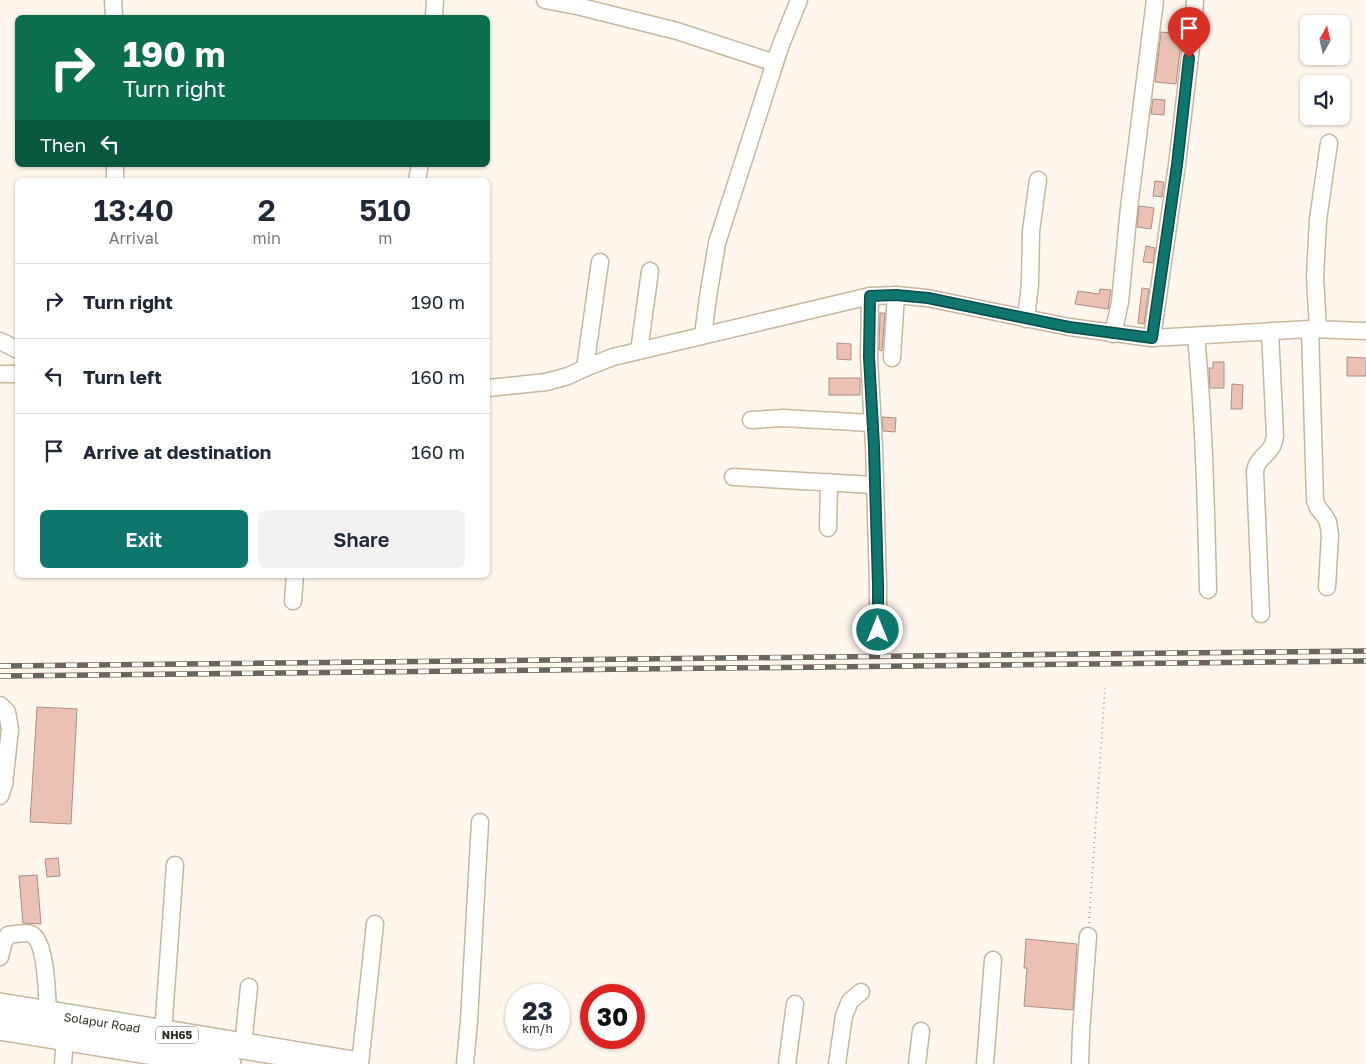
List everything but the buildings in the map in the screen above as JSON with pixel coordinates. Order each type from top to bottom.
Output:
[{"type":"highway","name":"Solapur Road","points":[[0,1006],[163,1033],[235,1055]]},
{"type":"highway","name":"Solapur Road","points":[[0,1027],[65,1038],[235,1055],[353,1064]]},
{"type":"street","points":[[113,0],[114,15]]},
{"type":"street","points":[[434,15],[435,0]]},
{"type":"street","points":[[545,0],[677,32],[775,63]]},
{"type":"street","points":[[703,335],[717,243],[780,47],[799,0]]},
{"type":"street","points":[[1113,334],[1120,302],[1129,208],[1155,0]]},
{"type":"street","points":[[1152,338],[1177,165],[1195,0]]},
{"type":"street","points":[[1327,587],[1330,535],[1328,522],[1315,500],[1314,329],[1318,220],[1329,144]]},
{"type":"street","points":[[1026,319],[1030,284],[1031,231],[1038,180]]},
{"type":"street","points":[[584,368],[600,262]]},
{"type":"street","points":[[639,351],[650,271]]},
{"type":"street","points":[[490,388],[546,382],[568,376],[613,357],[870,296],[896,295],[928,298],[1069,327],[1152,338],[1314,329],[1366,331]]},
{"type":"street","points":[[892,358],[896,295]]},
{"type":"street","points":[[870,296],[869,357],[878,630]]},
{"type":"street","points":[[1261,614],[1255,466],[1258,460],[1270,450],[1275,436],[1270,331]]},
{"type":"street","points":[[1196,336],[1200,379],[1208,590]]},
{"type":"street","points":[[0,341],[15,348]]},
{"type":"street","points":[[0,374],[15,374]]},
{"type":"street","points":[[751,420],[782,418],[872,423]]},
{"type":"street","points":[[733,477],[874,485]]},
{"type":"street","points":[[828,528],[829,482]]},
{"type":"street","points":[[293,602],[295,578]]},
{"type":"street","points":[[0,705],[8,712],[10,729],[4,785],[0,796]]},
{"type":"street","points":[[465,1064],[480,822]]},
{"type":"street","points":[[163,1033],[175,864]]},
{"type":"street","points":[[360,1064],[375,924]]},
{"type":"street","points":[[0,957],[8,935],[31,934],[38,940],[45,964],[48,1014]]},
{"type":"street","points":[[1080,1064],[1088,936]]},
{"type":"street","points":[[985,1064],[993,960]]},
{"type":"street","points":[[235,1055],[249,987]]},
{"type":"street","points":[[837,1064],[844,1016],[850,1001],[861,992]]},
{"type":"street","points":[[787,1064],[796,1004]]},
{"type":"street","points":[[918,1064],[921,1031]]},
{"type":"street","points":[[63,1064],[65,1038]]},
{"type":"path","points":[[1088,936],[1105,688]]},
{"type":"railway","points":[[0,666],[1366,651]]},
{"type":"railway","points":[[0,676],[1366,661]]},
{"type":"route","points":[[878,630],[874,446],[869,357],[870,296],[896,295],[928,298],[1069,327],[1152,338],[1163,273],[1189,58]]}]
